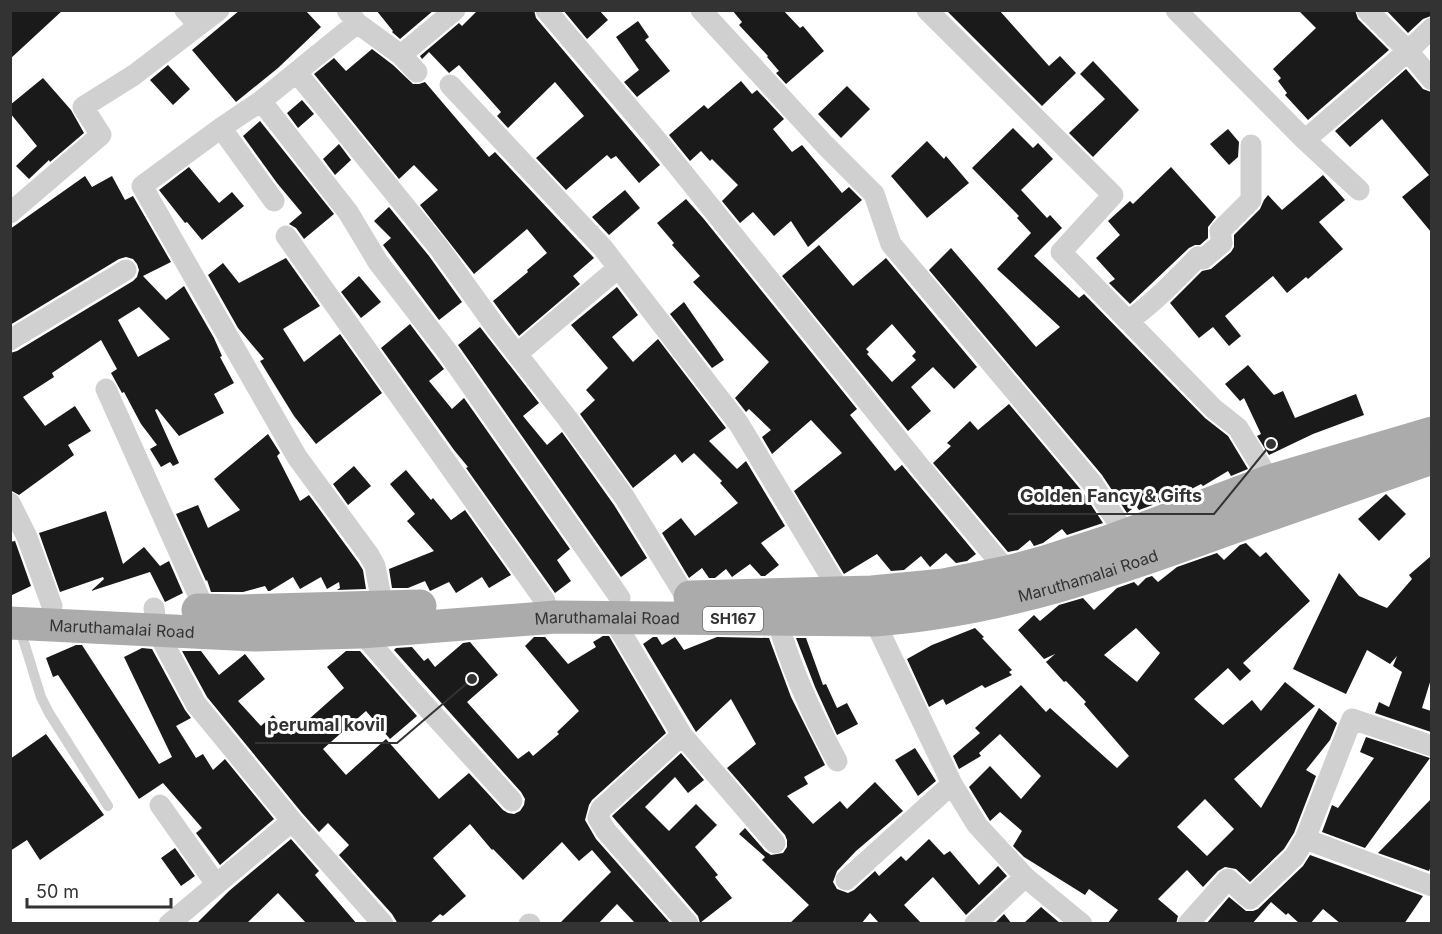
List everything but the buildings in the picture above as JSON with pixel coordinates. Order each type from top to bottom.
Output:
[{"type":"main road","name":"Maruthamalai Road","points":[[13,617],[155,620],[205,610],[383,608],[544,601],[777,619],[873,606],[944,585],[1045,562],[1126,535],[1270,481],[1431,433]]},
{"type":"main road","name":"Maruthamalai Road","points":[[13,617],[52,606],[254,635],[361,632],[556,617],[686,597],[840,592],[873,606],[960,610],[1046,590],[1137,562],[1431,458]]},
{"type":"street","points":[[12,208],[101,135],[83,107],[135,75],[192,18],[219,10]]},
{"type":"street","points":[[401,55],[455,10]]},
{"type":"street","points":[[546,10],[655,138],[913,459],[1008,572]]},
{"type":"street","points":[[701,10],[825,145],[874,194],[891,244],[1092,483],[1126,535]]},
{"type":"street","points":[[927,10],[1113,195],[1061,252],[1214,409],[1238,428],[1270,481]]},
{"type":"street","points":[[1176,10],[1305,140],[1359,190]]},
{"type":"street","points":[[1367,10],[1408,51],[1431,80]]},
{"type":"street","points":[[383,608],[375,566],[369,555],[297,457],[142,186],[261,101],[297,72],[352,17],[401,55],[417,72]]},
{"type":"street","points":[[1305,140],[1408,51],[1431,28]]},
{"type":"street","points":[[297,72],[440,248],[567,418],[625,498],[686,597]]},
{"type":"street","points":[[450,85],[603,248],[739,424],[840,592]]},
{"type":"street","points":[[261,101],[348,212],[378,261],[446,350],[616,608],[682,735],[775,843]]},
{"type":"street","points":[[221,128],[274,201]]},
{"type":"street","points":[[1128,321],[1144,309],[1198,257],[1203,259],[1222,243],[1221,231],[1251,200],[1251,145]]},
{"type":"street","points":[[286,236],[544,601]]},
{"type":"street","points":[[517,354],[618,268]]},
{"type":"street","points":[[10,340],[126,270]]},
{"type":"street","points":[[106,389],[205,610]]},
{"type":"street","points":[[10,504],[27,537],[52,606]]},
{"type":"street","points":[[873,606],[952,784],[977,825],[1025,877],[1082,924]]},
{"type":"street","points":[[777,619],[784,646],[808,708],[837,761]]},
{"type":"street","points":[[155,620],[196,704],[292,821],[381,923]]},
{"type":"street","points":[[361,632],[512,801]]},
{"type":"street","points":[[1188,924],[1228,879],[1250,899],[1294,856],[1305,839],[1352,719],[1431,746]]},
{"type":"street","points":[[682,735],[601,809],[598,818],[606,831],[688,924]]},
{"type":"street","points":[[846,879],[952,784]]},
{"type":"street","points":[[160,805],[216,884]]},
{"type":"street","points":[[169,924],[292,821]]},
{"type":"street","points":[[1305,839],[1431,886]]},
{"type":"street","points":[[975,924],[1025,877]]},
{"type":"lane","points":[[13,617],[41,697],[49,713],[108,806]]},
{"type":"place","name":"Golden Fancy & Gifts","points":[[1271,444]]},
{"type":"place","name":"perumal kovil","points":[[472,679]]}]
